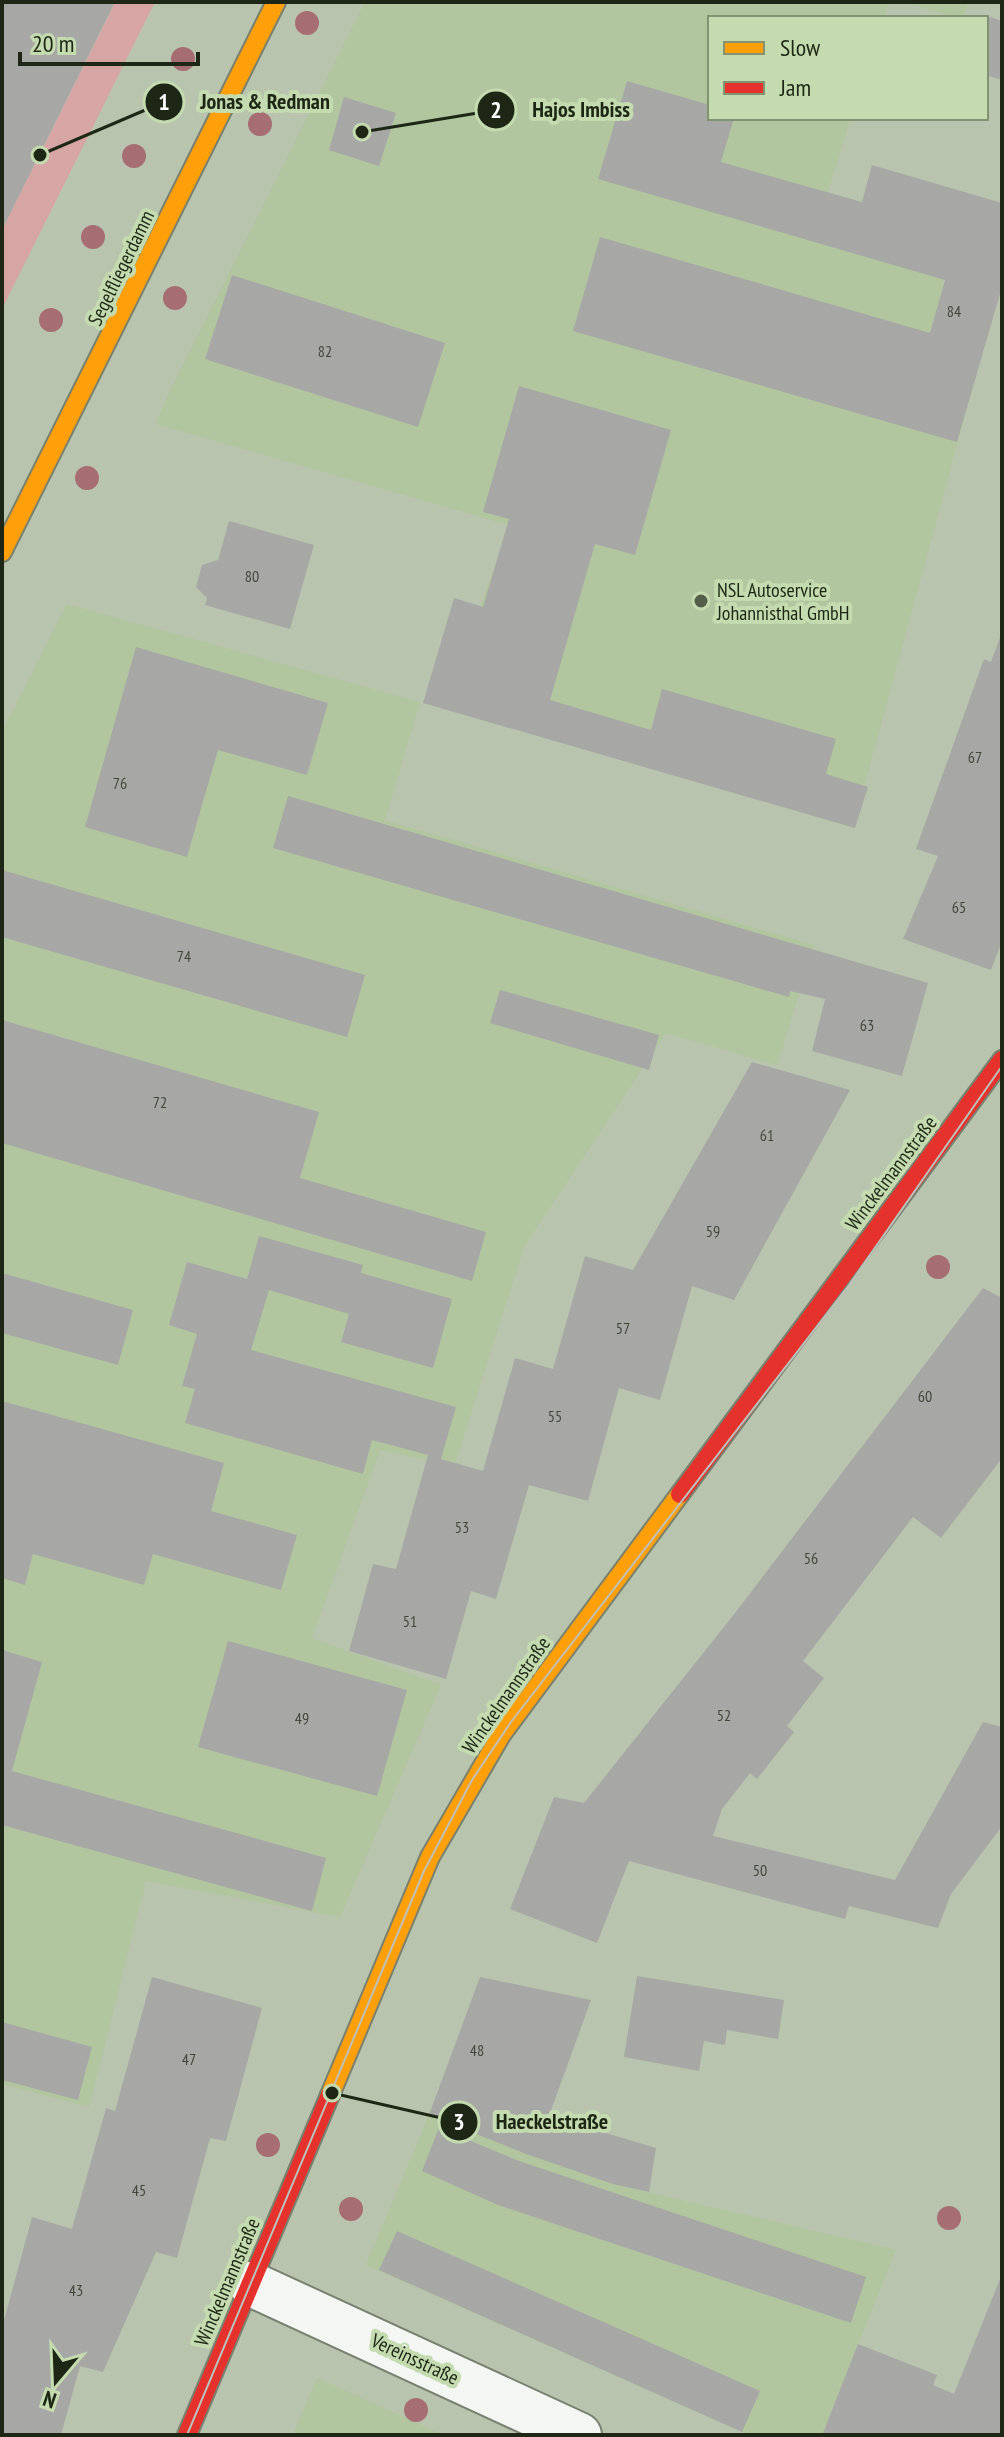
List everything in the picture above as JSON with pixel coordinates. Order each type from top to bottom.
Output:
[{"type":"street","name":"Segelfliegerdamm","points":[[2,552],[276,2]]},
{"type":"street","name":"Winckelmannstraße","points":[[187,2435],[430,1857],[501,1735],[1002,1060]]},
{"type":"street","name":"Vereinsstraße","points":[[251,2284],[579,2435]]},
{"type":"shaded area","points":[[110,2],[155,2],[2,309],[2,230],[114,5]]},
{"type":"shaded area","points":[[365,2],[889,2],[885,16],[708,16],[708,120],[850,120],[827,194],[1002,279],[853,828],[446,705],[509,525],[156,424]]},
{"type":"shaded area","points":[[903,2],[968,2],[964,16],[952,16]]},
{"type":"shaded area","points":[[67,604],[420,702],[385,820],[814,945],[777,1065],[666,1033],[525,1245],[454,1466],[380,1450],[312,1638],[441,1685],[340,1917],[146,1881],[89,2107],[2,2084],[2,732]]},
{"type":"shaded area","points":[[429,2115],[526,2154],[613,2184],[896,2250],[822,2435],[749,2435],[366,2265]]},
{"type":"shaded area","points":[[318,2378],[443,2435],[293,2435]]},
{"type":"building","points":[[2,2],[114,4],[2,230]]},
{"type":"building","points":[[988,16],[1002,21],[1002,80],[988,76]]},
{"type":"building","points":[[627,81],[708,104],[708,120],[733,120],[721,162],[862,202],[872,165],[1002,203],[1002,287],[957,442],[573,331],[600,237],[930,333],[945,280],[598,179]]},
{"type":"building","points":[[344,97],[396,113],[379,166],[329,150]]},
{"type":"building","points":[[232,275],[445,343],[418,427],[205,359]]},
{"type":"building","points":[[519,386],[671,430],[635,555],[595,544],[550,700],[651,730],[662,689],[836,739],[826,774],[868,787],[855,828],[423,703],[454,598],[483,607],[509,519],[483,512]]},
{"type":"building","points":[[229,521],[314,545],[290,629],[205,605],[207,598],[196,587],[202,565],[218,560]]},
{"type":"building","points":[[1002,632],[1002,941],[991,970],[903,939],[938,856],[916,849],[984,659],[991,662]]},
{"type":"building","points":[[136,647],[328,703],[307,775],[218,750],[187,857],[85,827]]},
{"type":"building","points":[[288,796],[928,983],[902,1076],[812,1051],[825,999],[790,991],[789,997],[273,848]]},
{"type":"building","points":[[2,870],[365,975],[347,1037],[2,937]]},
{"type":"building","points":[[500,990],[659,1035],[649,1070],[490,1023]]},
{"type":"building","points":[[2,1020],[319,1112],[300,1178],[486,1232],[472,1281],[2,1143]]},
{"type":"building","points":[[752,1062],[850,1090],[734,1300],[692,1286],[660,1400],[619,1388],[588,1501],[529,1485],[496,1599],[471,1591],[446,1679],[349,1651],[373,1564],[396,1569],[428,1455],[372,1440],[363,1474],[185,1423],[195,1389],[182,1386],[197,1334],[169,1325],[187,1262],[247,1279],[259,1236],[363,1265],[361,1273],[452,1299],[433,1368],[341,1342],[349,1314],[269,1290],[251,1350],[456,1407],[441,1459],[483,1471],[515,1358],[553,1369],[585,1256],[633,1270]]},
{"type":"building","points":[[2,1273],[133,1310],[118,1365],[2,1333]]},
{"type":"building","points":[[983,1288],[1002,1298],[1002,1458],[941,1538],[913,1517],[803,1661],[824,1678],[787,1726],[794,1732],[757,1779],[750,1773],[722,1809],[713,1836],[895,1880],[983,1722],[1002,1727],[1002,1826],[951,1894],[938,1928],[849,1906],[845,1919],[629,1861],[597,1943],[510,1909],[554,1797],[584,1803],[735,1613]]},
{"type":"building","points":[[2,1401],[224,1463],[211,1511],[297,1535],[281,1590],[153,1554],[144,1585],[33,1554],[25,1585],[2,1578]]},
{"type":"building","points":[[228,1641],[407,1690],[377,1796],[198,1747]]},
{"type":"building","points":[[2,1650],[42,1662],[12,1771],[326,1858],[312,1911],[2,1825]]},
{"type":"building","points":[[637,1976],[784,2000],[778,2039],[727,2030],[725,2045],[704,2041],[699,2071],[624,2057]]},
{"type":"building","points":[[152,1977],[262,2008],[226,2141],[210,2138],[177,2258],[156,2252],[103,2372],[80,2366],[61,2435],[2,2435],[2,2328],[32,2217],[72,2229],[106,2108],[115,2111]]},
{"type":"building","points":[[480,1977],[591,2000],[549,2116],[656,2148],[649,2192],[613,2184],[526,2154],[429,2115]]},
{"type":"building","points":[[2,2022],[92,2047],[78,2100],[2,2080]]},
{"type":"building","points":[[439,2128],[519,2161],[866,2277],[851,2323],[498,2205],[422,2171]]},
{"type":"building","points":[[397,2231],[760,2391],[742,2432],[379,2270]]},
{"type":"building","points":[[1002,2274],[1002,2435],[823,2433],[858,2344],[937,2375],[933,2385],[954,2394]]},
{"type":"tram line","points":[[187,2435],[424,1871],[472,1780],[511,1722],[849,1285],[1002,1066]]},
{"type":"traffic: slow","points":[[2,552],[276,2]]},
{"type":"traffic: slow","points":[[330,2095],[430,1857],[501,1735],[680,1494]]},
{"type":"traffic: jam","points":[[680,1494],[1002,1060]]},
{"type":"traffic: jam","points":[[187,2435],[330,2095]]},
{"type":"place","name":"Hajos Imbiss","points":[[362,132]]},
{"type":"place","name":"Jonas & Redman","points":[[40,155]]},
{"type":"place","name":"NSL Autoservice Johannisthal GmbH","points":[[701,601]]},
{"type":"place","name":"Haeckelstraße","points":[[332,2093]]}]
